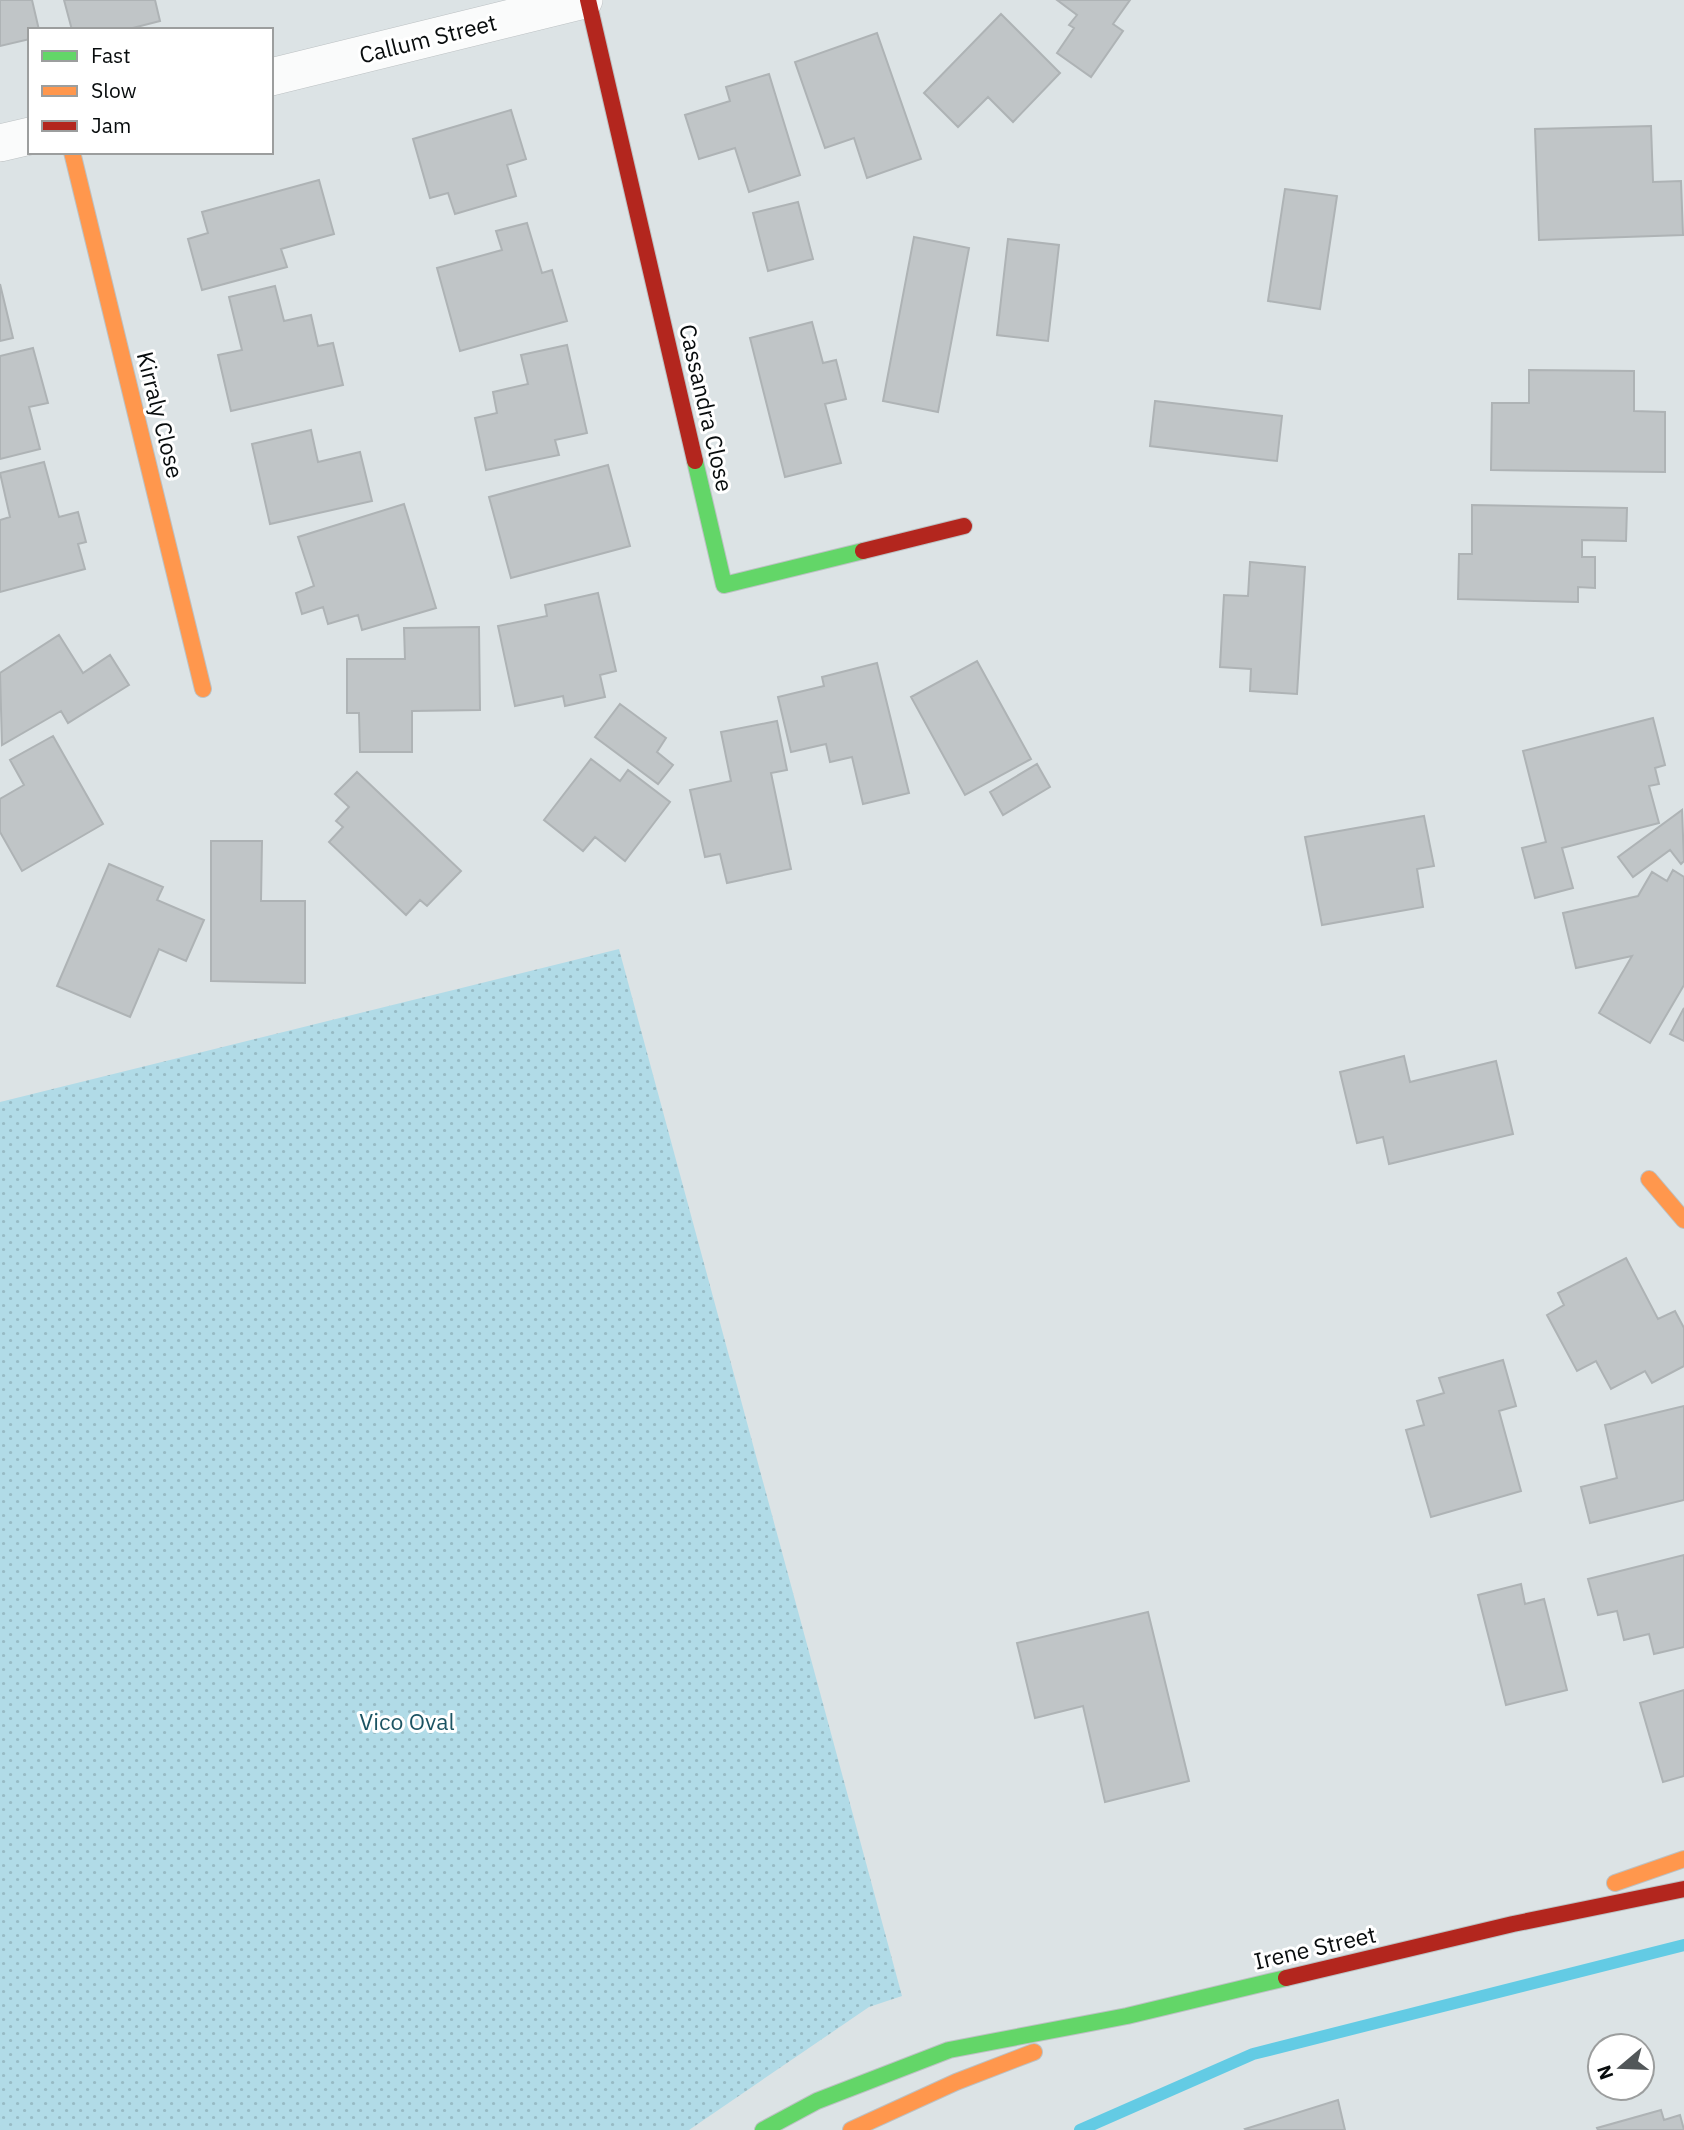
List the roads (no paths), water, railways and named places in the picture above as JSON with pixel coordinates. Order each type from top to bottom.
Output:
[{"type":"street","name":"Callum Street","points":[[273,77],[586,0]]},
{"type":"street","name":"Cassandra Close","points":[[586,0],[724,585],[964,526]]},
{"type":"street","points":[[0,143],[28,136]]},
{"type":"street","name":"Kirraly Close","points":[[72,154],[203,689]]},
{"type":"street","points":[[1649,1179],[1684,1220]]},
{"type":"street","name":"Irene Street","points":[[1513,1924],[1627,1878],[1684,1859]]},
{"type":"street","name":"Irene Street","points":[[763,2130],[830,2096],[949,2050],[1127,2016],[1513,1924],[1684,1889]]},
{"type":"street","name":"Irene Street","points":[[851,2130],[956,2082],[1127,2016]]},
{"type":"waterway","points":[[1080,2130],[1253,2054],[1684,1945]]},
{"type":"park label","name":"Vico Oval","points":[[407,1722]]}]
